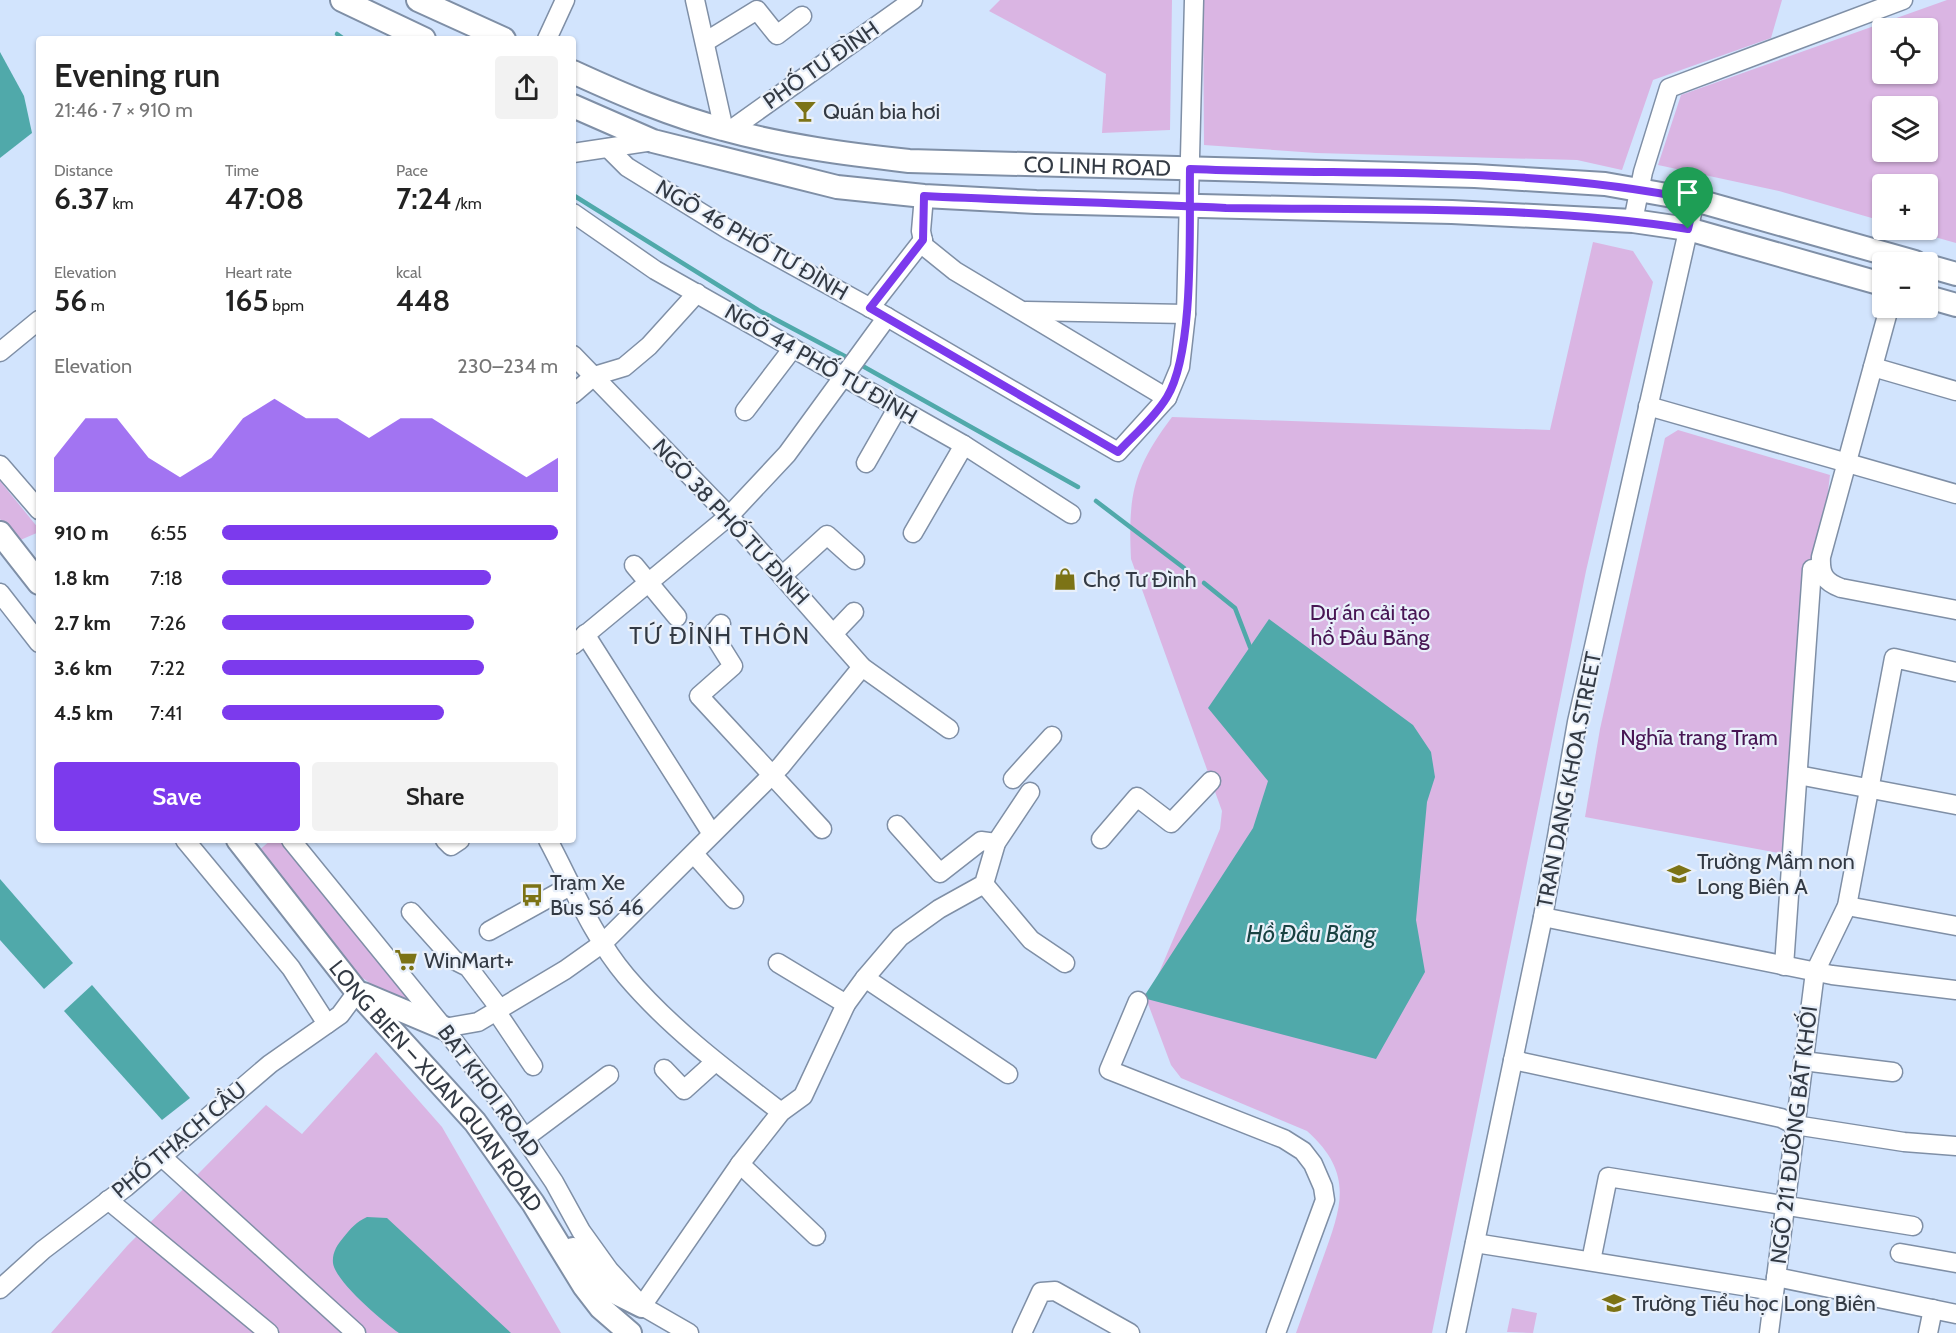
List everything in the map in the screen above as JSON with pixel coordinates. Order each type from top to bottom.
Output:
[{"type":"main road","points":[[342,0],[418,36]]},
{"type":"main road","points":[[418,0],[449,6],[499,36]]},
{"type":"main road","name":"CO LINH ROAD","points":[[576,73],[670,112],[726,130],[826,151],[909,161],[1475,176],[1639,188],[1695,200],[1880,252]]},
{"type":"main road","name":"CO LINH ROAD","points":[[576,107],[653,141],[837,187],[924,196],[1189,206],[1452,212],[1633,220],[1688,229],[1872,281]]},
{"type":"main road","points":[[1938,269],[1956,274]]},
{"type":"main road","points":[[1938,300],[1956,304]]},
{"type":"main road","points":[[0,532],[36,579]]},
{"type":"main road","name":"LONG BIEN – XUAN QUAN ROAD","points":[[240,843],[357,992],[475,1122],[533,1203],[584,1286],[601,1308],[630,1333]]},
{"type":"main road","points":[[357,992],[444,1028]]},
{"type":"main road","points":[[533,1203],[597,1276],[614,1292],[642,1306]]},
{"type":"street","points":[[548,36],[566,0]]},
{"type":"street","points":[[694,0],[726,130]]},
{"type":"street","name":"PHỐ TƯ ĐÌNH","points":[[726,130],[913,0]]},
{"type":"street","points":[[924,196],[924,246],[955,271],[1026,311],[1167,398],[1180,367],[1186,314],[1194,0]]},
{"type":"street","points":[[1633,220],[1639,188],[1669,88],[1870,6],[1903,0]]},
{"type":"street","points":[[705,42],[757,10],[777,35],[802,16]]},
{"type":"street","points":[[576,153],[653,141]]},
{"type":"street","name":"NGÕ 46 PHỐ TƯ ĐÌNH","points":[[608,148],[627,167],[729,230],[887,317],[1118,452],[1167,398]]},
{"type":"street","name":"TRAN DANG KHOA STREET","points":[[1456,1333],[1543,917],[1577,722],[1695,200]]},
{"type":"street","name":"NGÕ 44 PHỐ TƯ ĐÌNH","points":[[576,215],[655,270],[794,348],[846,373],[1071,514]]},
{"type":"street","points":[[870,308],[923,240]]},
{"type":"street","points":[[576,391],[594,376],[624,367],[649,346],[697,293]]},
{"type":"street","points":[[1026,311],[1186,314]]},
{"type":"street","points":[[712,834],[579,639],[729,516],[787,454],[887,317]]},
{"type":"street","points":[[1886,318],[1821,557],[1822,576],[1841,588],[1956,610]]},
{"type":"street","points":[[2,345],[36,322]]},
{"type":"street","points":[[745,411],[794,348]]},
{"type":"street","name":"NGÕ 38 PHỐ TƯ ĐÌNH","points":[[576,358],[729,516],[862,667],[949,729]]},
{"type":"street","points":[[1873,367],[1956,391]]},
{"type":"street","points":[[1648,406],[1956,494]]},
{"type":"street","points":[[866,463],[898,407]]},
{"type":"street","points":[[913,533],[964,445]]},
{"type":"street","points":[[0,465],[36,507]]},
{"type":"street","points":[[782,576],[827,535],[855,560]]},
{"type":"street","points":[[634,565],[649,580],[677,617]]},
{"type":"street","points":[[1784,966],[1812,569]]},
{"type":"street","points":[[0,593],[36,639]]},
{"type":"street","points":[[833,634],[854,612]]},
{"type":"street","points":[[721,624],[713,634],[733,666],[699,696],[822,829]]},
{"type":"street","name":"NGÕ 211 ĐƯỜNG BÁT KHỐI","points":[[1769,1333],[1815,972],[1847,906],[1894,658],[1956,672]]},
{"type":"street","points":[[444,1028],[478,1022],[565,970],[603,943],[771,775],[862,667]]},
{"type":"street","points":[[1013,779],[1052,736]]},
{"type":"street","points":[[1798,775],[1956,805]]},
{"type":"street","points":[[1101,838],[1137,797],[1171,823],[1211,781]]},
{"type":"street","points":[[642,1306],[740,1164],[781,1112],[803,1096],[846,1004],[865,978],[900,937],[939,909],[984,884],[996,843],[1030,792]]},
{"type":"street","points":[[897,825],[940,873],[981,840],[996,843]]},
{"type":"street","points":[[187,843],[291,968],[327,1024]]},
{"type":"street","name":"BAT KHOI ROAD","points":[[293,843],[444,1028],[526,1137],[581,1231],[609,1270],[642,1306],[689,1333]]},
{"type":"street","points":[[550,843],[603,943],[625,975],[715,1062],[781,1112]]},
{"type":"street","points":[[694,854],[734,898]]},
{"type":"street","points":[[984,884],[1030,940],[1065,963]]},
{"type":"street","points":[[489,931],[572,885]]},
{"type":"street","points":[[1847,906],[1956,926]]},
{"type":"street","points":[[411,912],[454,960],[468,967],[533,1066]]},
{"type":"street","name":"NGÕ 211 ĐƯỜNG BÁT KHỐI","points":[[1543,917],[1815,972],[1956,990]]},
{"type":"street","points":[[778,963],[846,1004]]},
{"type":"street","points":[[865,978],[1008,1074]]},
{"type":"street","name":"PHỐ THẠCH CẦU","points":[[0,1289],[66,1231],[108,1200],[270,1064],[339,1015],[357,992]]},
{"type":"street","points":[[1138,1001],[1109,1070],[1284,1139],[1303,1151],[1320,1179],[1325,1204],[1276,1333]]},
{"type":"street","points":[[1513,1060],[1781,1118],[1795,1125],[1904,1142],[1956,1146]]},
{"type":"street","points":[[1803,1061],[1893,1072]]},
{"type":"street","points":[[664,1069],[684,1089],[715,1062]]},
{"type":"street","points":[[526,1137],[609,1075]]},
{"type":"street","points":[[161,1156],[356,1333]]},
{"type":"street","points":[[740,1164],[816,1236]]},
{"type":"street","points":[[1591,1261],[1608,1177],[1785,1208],[1913,1226]]},
{"type":"street","points":[[108,1200],[269,1333]]},
{"type":"street","points":[[1475,1243],[1591,1261],[1775,1284],[1956,1314]]},
{"type":"street","points":[[1900,1253],[1956,1263]]},
{"type":"street","points":[[1022,1333],[1041,1292],[1055,1291],[1130,1333]]},
{"type":"street","points":[[1928,1333],[1933,1309]]},
{"type":"green space","points":[[1000,0],[1172,0],[1170,130],[1102,133],[1106,74],[989,11]]},
{"type":"green space","points":[[1203,0],[1782,0],[1771,38],[1653,80],[1622,170],[1577,160],[1316,153],[1204,145]]},
{"type":"green space","points":[[1947,0],[1956,0],[1956,243],[1938,238],[1938,174],[1872,174],[1872,218],[1779,191],[1658,165],[1681,95],[1872,27],[1872,84],[1938,84],[1938,18],[1897,18]]},
{"type":"green space","name":"Dự án cải tạo hồ Đầu Băng","points":[[1593,242],[1633,251],[1653,282],[1586,571],[1432,1333],[1296,1333],[1330,1239],[1339,1206],[1338,1176],[1332,1161],[1322,1146],[1307,1131],[1181,1078],[1171,1065],[1147,1001],[1220,829],[1222,811],[1131,559],[1132,500],[1136,484],[1149,452],[1172,417],[1550,430]]},
{"type":"green space","name":"Nghĩa trang Trạm","points":[[1678,430],[1830,475],[1784,854],[1585,817],[1600,729],[1665,438]]},
{"type":"green space","points":[[0,481],[36,525],[36,533],[18,541],[0,519]]},
{"type":"green space","points":[[268,843],[288,843],[431,1015],[382,991],[361,977],[257,852]]},
{"type":"green space","points":[[376,1052],[442,1127],[561,1333],[51,1333],[127,1246],[266,1105],[302,1134]]},
{"type":"green space","points":[[1512,1308],[1537,1313],[1533,1333],[1507,1332]]},
{"type":"water","points":[[0,52],[24,96],[32,133],[0,158]]},
{"type":"water","name":"Hồ Đầu Băng","points":[[1269,619],[1413,725],[1431,752],[1435,777],[1427,802],[1416,920],[1425,972],[1376,1059],[1143,998],[1253,828],[1268,781],[1208,708]]},
{"type":"water","points":[[0,879],[73,963],[44,989],[0,940]]},
{"type":"water","points":[[92,985],[190,1098],[162,1120],[64,1011]]},
{"type":"water","points":[[367,1217],[387,1218],[511,1333],[399,1333],[392,1328],[351,1290],[336,1271],[333,1263],[337,1246],[354,1226]]},
{"type":"waterway","points":[[576,197],[758,310],[852,360]]},
{"type":"waterway","points":[[859,364],[1078,487]]},
{"type":"waterway","points":[[1096,501],[1184,568]]},
{"type":"waterway","points":[[1204,583],[1235,608],[1250,647]]},
{"type":"place","name":"Quán bia hơi","points":[[805,111]]},
{"type":"place","name":"Chợ Tư Đình","points":[[1065,579]]},
{"type":"place","name":"Trường Mầm non Long Biên A","points":[[1679,874]]},
{"type":"place","name":"Trạm Xe Bus Số 46","points":[[532,895]]},
{"type":"place","name":"WinMart+","points":[[406,960]]},
{"type":"place","name":"Trường Tiểu học Long Biên","points":[[1614,1303]]},
{"type":"district","name":"TỨ ĐỈNH THÔN","points":[[720,635]]},
{"type":"route","points":[[1688,229],[1633,220],[1585,217],[1452,212],[1226,208],[1189,206],[1036,202],[924,196],[921,231],[923,240],[870,308],[1118,452],[1167,398],[1180,367],[1185,330],[1189,226],[1189,206],[1190,169],[1475,176],[1587,182],[1639,188],[1695,200],[1688,229]]}]
